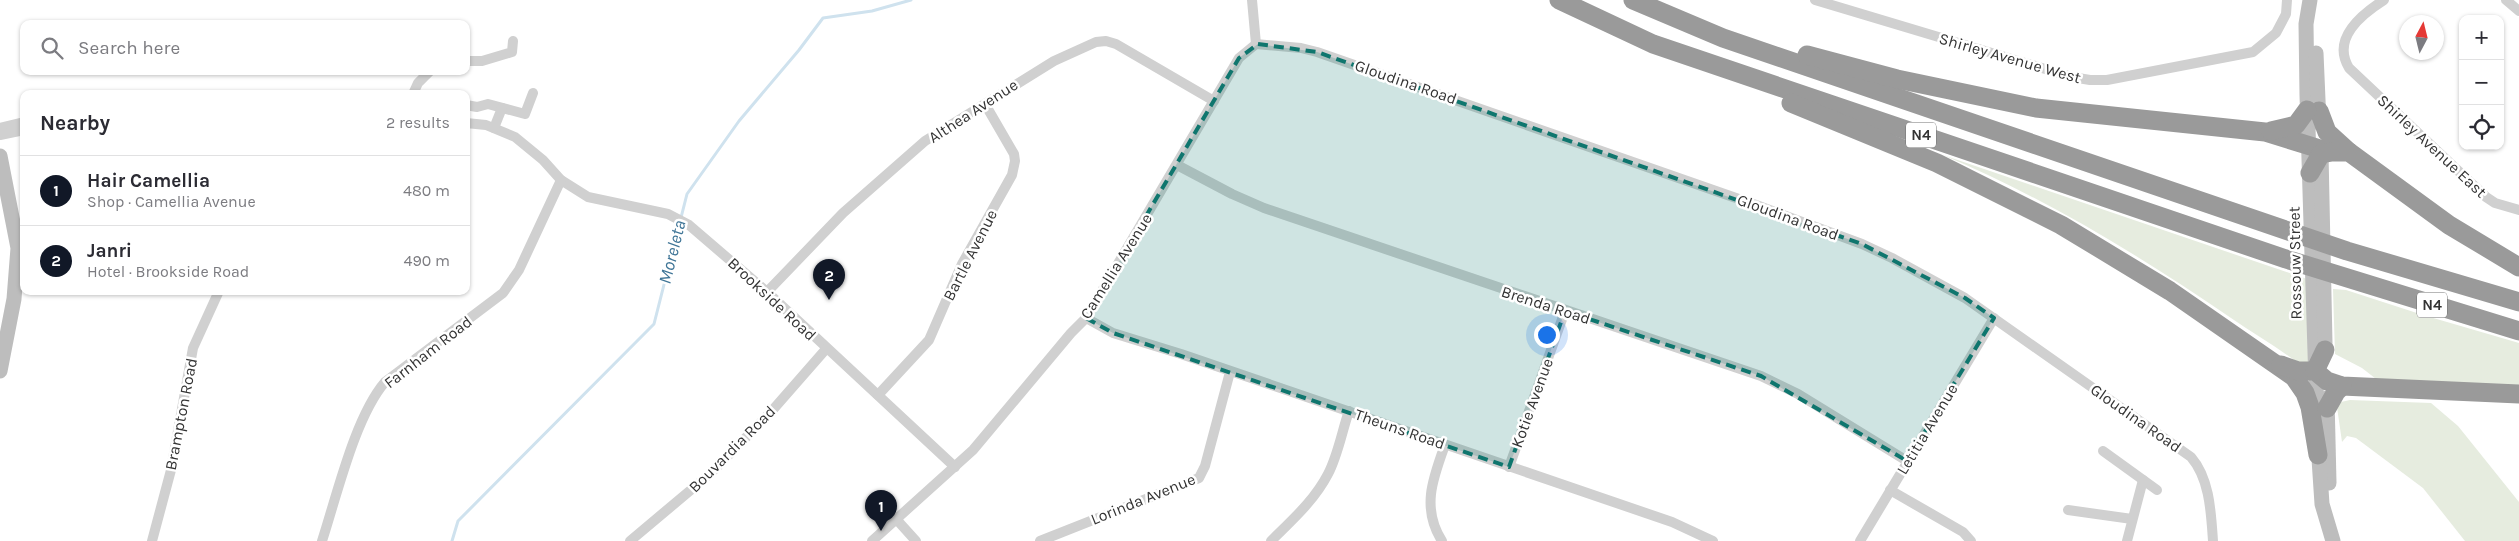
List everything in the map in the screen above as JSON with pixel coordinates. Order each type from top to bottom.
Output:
[{"type":"highway","name":"N4","points":[[1559,0],[1653,44],[2286,259],[2519,331]]},
{"type":"highway","name":"N4","points":[[1633,0],[1723,38],[2286,230],[2519,302]]},
{"type":"highway","points":[[1723,38],[1813,57],[1897,79],[2036,108],[2265,132],[2316,149],[2332,152],[2349,152]]},
{"type":"highway","points":[[1653,44],[1725,77],[1937,163],[2016,200],[2106,250],[2275,362],[2294,377],[2306,393],[2318,456]]},
{"type":"highway","points":[[2265,132],[2291,128],[2300,123],[2313,111],[2327,132],[2349,152],[2449,225],[2519,267]]},
{"type":"highway","points":[[2310,173],[2316,149]]},
{"type":"highway","points":[[2325,350],[2328,379],[2327,408]]},
{"type":"highway","points":[[2275,362],[2298,371],[2328,379],[2519,394]]},
{"type":"main road","name":"Rossouw Street","points":[[2311,0],[2306,24],[2316,149],[2325,350]]},
{"type":"main road","points":[[0,156],[18,248],[14,299],[0,371]]},
{"type":"main road","name":"Rossouw Street","points":[[2310,173],[2328,379],[2318,456],[2322,504],[2333,541]]},
{"type":"main road","name":"Rossouw Street","points":[[2327,408],[2329,524]]},
{"type":"street","points":[[1252,0],[1256,44]]},
{"type":"street","name":"Shirley Avenue West","points":[[1815,0],[2090,80],[2119,78],[2219,60],[2252,52],[2266,43],[2281,25],[2287,0]]},
{"type":"street","name":"Shirley Avenue East","points":[[2384,0],[2358,18],[2350,29],[2344,54],[2351,71],[2486,197],[2495,203],[2519,210]]},
{"type":"street","points":[[2506,0],[2519,11]]},
{"type":"street","name":"Althea Avenue","points":[[767,292],[843,213],[925,141],[1054,61],[1089,44],[1106,40],[1120,45],[1214,101]]},
{"type":"street","points":[[470,61],[482,61],[512,52],[514,41]]},
{"type":"street","name":"Camellia Avenue","points":[[872,541],[973,450],[1071,333],[1086,318],[1239,58],[1256,44]]},
{"type":"street","name":"Gloudina Road","points":[[1256,44],[1301,48],[1317,52],[1596,148],[1862,244],[1892,258],[1965,298],[2191,457],[2201,472],[2209,498],[2213,541]]},
{"type":"street","points":[[415,90],[418,83],[426,75]]},
{"type":"street","points":[[470,106],[477,107],[488,104],[525,114],[533,93]]},
{"type":"street","name":"Bartle Avenue","points":[[878,395],[929,340],[962,264],[1012,175],[1015,160],[1014,154],[985,104]]},
{"type":"street","points":[[494,128],[502,108]]},
{"type":"street","points":[[0,128],[20,123]]},
{"type":"street","points":[[470,124],[494,128],[523,143],[544,160],[562,180]]},
{"type":"street","points":[[0,135],[20,131]]},
{"type":"street","name":"Brenda Road","points":[[1177,165],[1232,194],[1264,208],[1761,376],[1798,394],[1907,461]]},
{"type":"street","name":"Brookside Road","points":[[562,180],[588,197],[645,208],[678,218],[767,292],[826,349],[955,467]]},
{"type":"street","name":"Farnham Road","points":[[322,541],[362,422],[379,390],[385,382],[503,293],[519,270],[562,180]]},
{"type":"street","name":"Brampton Road","points":[[152,541],[171,470],[193,348],[217,295]]},
{"type":"street","name":"Kotie Avenue","points":[[1509,467],[1565,311]]},
{"type":"street","name":"Theuns Road","points":[[1086,318],[1113,333],[1349,411],[1672,522],[1713,541]]},
{"type":"street","name":"Letitia Avenue","points":[[1860,541],[1994,318]]},
{"type":"street","name":"Bouvardia Road","points":[[630,541],[711,474],[770,413],[826,349]]},
{"type":"street","name":"Lorinda Avenue","points":[[1040,541],[1198,478],[1205,466],[1230,372]]},
{"type":"street","points":[[1271,541],[1303,510],[1319,490],[1329,472],[1349,411]]},
{"type":"street","points":[[1442,541],[1435,524],[1430,501],[1431,483],[1445,445]]},
{"type":"street","points":[[2104,451],[2157,490]]},
{"type":"street","points":[[2127,541],[2143,480]]},
{"type":"street","points":[[1890,490],[1963,532],[1971,541]]},
{"type":"street","points":[[2068,510],[2132,519]]},
{"type":"street","points":[[897,520],[916,541]]},
{"type":"highlighted area","points":[[1258,44],[1317,52],[1759,206],[1862,244],[1965,298],[1994,318],[1907,461],[1761,376],[1565,311],[1509,467],[1113,333],[1086,318],[1239,58]]},
{"type":"shaded area","points":[[1943,155],[2307,279],[2309,364],[2298,363],[2162,272],[2091,229],[2018,190]]},
{"type":"shaded area","points":[[2333,289],[2346,290],[2519,343],[2519,389],[2380,382],[2362,368],[2335,354]]},
{"type":"shaded area","points":[[2350,400],[2431,403],[2458,426],[2519,502],[2519,541],[2465,541],[2423,488],[2356,438],[2347,436],[2342,442],[2337,407],[2341,402]]},
{"type":"waterway","name":"Moreleta","points":[[452,541],[458,521],[654,324],[687,194],[739,121],[799,50],[823,18],[872,11],[911,0]]},
{"type":"place","name":"Janri","points":[[829,300]]},
{"type":"place","name":"Hair Camellia","points":[[881,531]]}]
